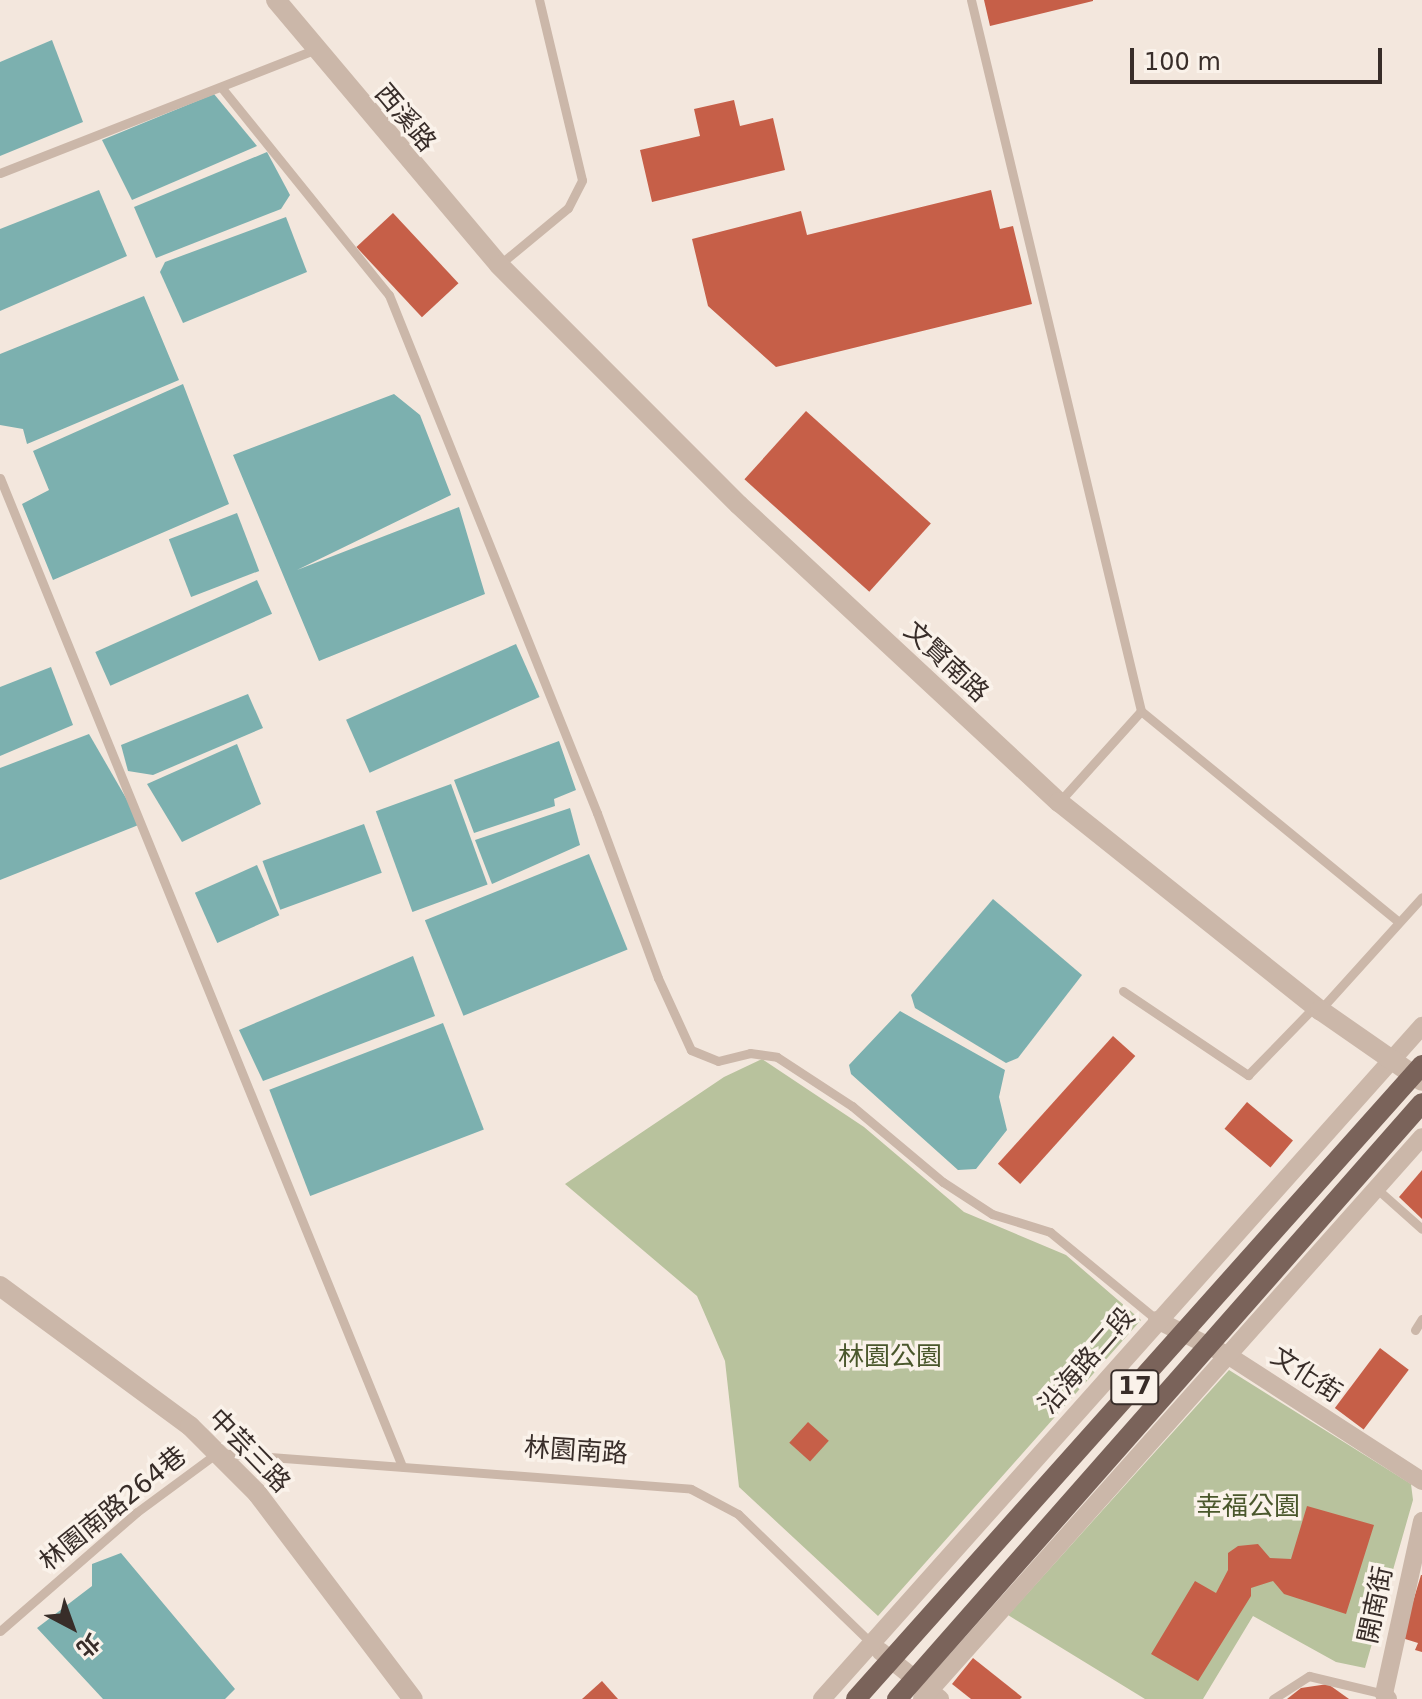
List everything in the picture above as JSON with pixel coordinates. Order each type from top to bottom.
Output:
[{"type":"main road","name":"沿海路二段","points":[[856,1699],[1419,1074]]},
{"type":"main road","name":"17","points":[[897,1699],[926,1692],[1206,1347],[1422,1103]]},
{"type":"street","name":"西溪路","points":[[276,0],[314,50],[499,265]]},
{"type":"street","name":"文賢南路","points":[[499,265],[739,505],[1059,802],[1317,1008],[1391,1059]]},
{"type":"street","name":"沿海路二段","points":[[822,1699],[1422,1026]]},
{"type":"street","points":[[1391,1059],[1419,1074]]},
{"type":"street","points":[[872,1644],[926,1692],[1422,1137]]},
{"type":"street","name":"中芸三路","points":[[0,1286],[190,1426],[257,1493],[413,1699]]},
{"type":"street","name":"文化街","points":[[1157,1320],[1229,1356],[1422,1481]]},
{"type":"street","name":"開南街","points":[[1386,1696],[1422,1521]]},
{"type":"lane","points":[[499,265],[568,208],[582,180],[539,0]]},
{"type":"lane","points":[[971,0],[1141,711],[1398,921]]},
{"type":"lane","points":[[0,173],[314,50]]},
{"type":"lane","points":[[221,87],[389,295],[597,813],[658,978],[691,1050],[718,1061],[750,1053],[777,1057],[852,1106],[943,1182],[992,1214],[1050,1232],[1157,1320]]},
{"type":"lane","points":[[0,478],[402,1466]]},
{"type":"lane","points":[[1059,802],[1141,711]]},
{"type":"lane","points":[[1123,991],[1248,1075],[1317,1008],[1422,897]]},
{"type":"lane","points":[[1377,1189],[1422,1229]]},
{"type":"lane","points":[[1415,1330],[1422,1319]]},
{"type":"lane","name":"林園南路","points":[[217,1453],[691,1489],[738,1514],[872,1644]]},
{"type":"lane","name":"林園南路264巷","points":[[0,1631],[137,1512],[217,1453]]},
{"type":"lane","points":[[1273,1699],[1309,1676],[1386,1696]]},
{"type":"green space","name":"林園公園","points":[[762,1059],[864,1127],[964,1212],[1066,1255],[1141,1320],[878,1616],[739,1487],[725,1361],[697,1296],[565,1184],[724,1077]]},
{"type":"green space","name":"幸福公園","points":[[1229,1370],[1411,1484],[1413,1500],[1365,1668],[1336,1662],[1253,1616],[1203,1699],[1145,1699],[1008,1615]]},
{"type":"water","points":[[52,40],[83,122],[0,156],[0,62]]},
{"type":"water","points":[[214,94],[257,146],[132,200],[102,140]]},
{"type":"water","points":[[267,152],[290,195],[281,209],[156,258],[134,207]]},
{"type":"water","points":[[99,190],[127,256],[0,311],[0,229]]},
{"type":"water","points":[[286,217],[307,272],[183,323],[160,272],[165,262]]},
{"type":"water","points":[[144,296],[179,380],[27,444],[23,429],[0,425],[0,354]]},
{"type":"water","points":[[183,384],[229,504],[53,580],[22,504],[49,490],[33,451]]},
{"type":"water","points":[[394,394],[420,415],[451,495],[297,570],[459,507],[485,594],[319,661],[233,455]]},
{"type":"water","points":[[237,513],[259,571],[191,597],[169,539]]},
{"type":"water","points":[[257,580],[272,614],[110,686],[95,652]]},
{"type":"water","points":[[516,644],[540,697],[370,773],[346,720]]},
{"type":"water","points":[[51,667],[73,725],[0,756],[0,687]]},
{"type":"water","points":[[248,694],[263,728],[153,775],[128,771],[121,745]]},
{"type":"water","points":[[89,734],[141,824],[0,880],[0,768]]},
{"type":"water","points":[[559,741],[576,790],[554,799],[555,806],[474,833],[454,780]]},
{"type":"water","points":[[237,744],[261,804],[182,842],[147,784]]},
{"type":"water","points":[[451,784],[488,885],[412,912],[376,811]]},
{"type":"water","points":[[570,808],[580,845],[492,884],[475,840]]},
{"type":"water","points":[[364,824],[382,873],[280,910],[263,861]]},
{"type":"water","points":[[589,854],[628,949],[463,1016],[425,920]]},
{"type":"water","points":[[257,865],[279,915],[217,943],[195,893]]},
{"type":"water","points":[[993,899],[1082,975],[1018,1058],[1006,1063],[915,1008],[911,995]]},
{"type":"water","points":[[413,956],[435,1016],[263,1081],[239,1030]]},
{"type":"water","points":[[900,1011],[1005,1070],[999,1097],[1007,1130],[976,1169],[958,1170],[851,1074],[849,1065]]},
{"type":"water","points":[[443,1023],[484,1129],[310,1196],[269,1090]]},
{"type":"water","points":[[121,1553],[235,1689],[225,1699],[103,1699],[37,1628],[92,1586],[92,1564]]},
{"type":"building","points":[[984,0],[1093,0],[1093,1],[990,26]]},
{"type":"building","points":[[734,100],[740,126],[773,118],[785,170],[652,202],[640,150],[700,136],[694,109]]},
{"type":"building","points":[[991,190],[1000,229],[1013,226],[1032,304],[776,367],[708,306],[692,239],[801,211],[807,235]]},
{"type":"building","points":[[393,213],[458,283],[422,317],[356,247]]},
{"type":"building","points":[[806,411],[931,523],[869,592],[744,479]]},
{"type":"building","points":[[1113,1036],[1135,1056],[1020,1184],[998,1164]]},
{"type":"building","points":[[1247,1102],[1293,1141],[1270,1167],[1225,1129]]},
{"type":"building","points":[[1422,1170],[1422,1219],[1399,1197]]},
{"type":"building","points":[[1380,1348],[1409,1370],[1364,1430],[1335,1408]]},
{"type":"building","points":[[808,1422],[829,1441],[810,1462],[789,1443]]},
{"type":"building","points":[[1307,1506],[1374,1525],[1346,1614],[1284,1594],[1273,1581],[1251,1588],[1251,1596],[1198,1681],[1151,1654],[1195,1581],[1216,1593],[1228,1570],[1228,1553],[1238,1546],[1258,1544],[1270,1558],[1291,1559]]},
{"type":"building","points":[[1421,1575],[1422,1652],[1415,1650],[1418,1643],[1402,1638]]},
{"type":"building","points":[[973,1658],[1022,1697],[971,1699],[952,1684]]},
{"type":"building","points":[[602,1681],[618,1699],[582,1699]]},
{"type":"building","points":[[1328,1684],[1349,1699],[1287,1699],[1301,1688]]}]
